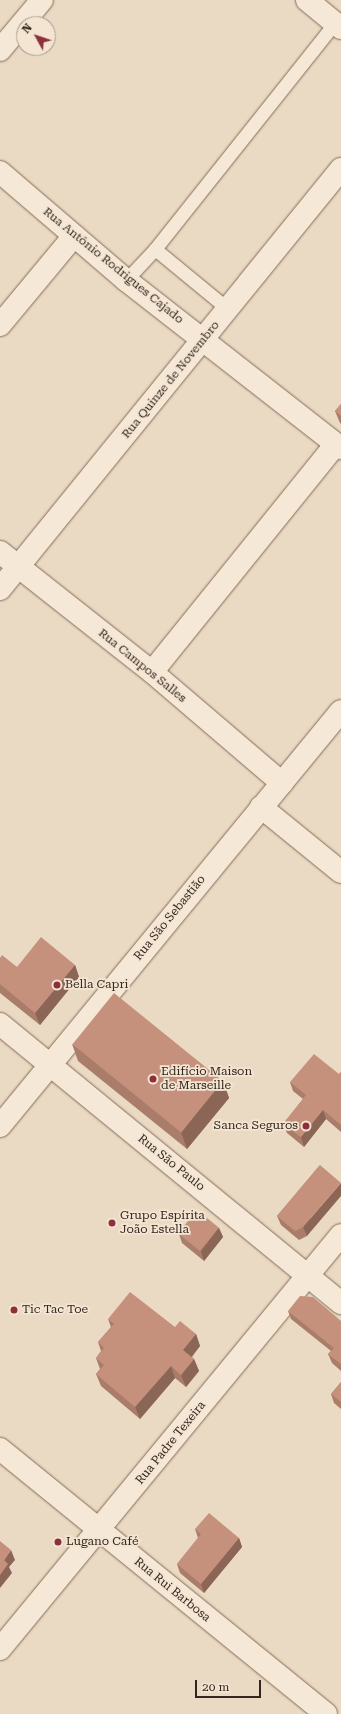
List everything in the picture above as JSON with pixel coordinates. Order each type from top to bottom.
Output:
[{"type":"street","points":[[0,50],[42,0]]},
{"type":"street","points":[[307,0],[338,25]]},
{"type":"street","name":"Rua Quinze de Novembro","points":[[0,589],[229,310],[341,169]]},
{"type":"street","name":"Rua Antônio Rodrigues Cajado","points":[[0,172],[126,280],[204,339],[339,446]]},
{"type":"street","points":[[0,325],[74,236]]},
{"type":"street","points":[[152,672],[339,446]]},
{"type":"street","name":"Rua Campos Salles","points":[[0,552],[152,672],[282,783]]},
{"type":"street","name":"Rua São Sebastião","points":[[0,1126],[341,711]]},
{"type":"street","points":[[261,807],[341,872]]},
{"type":"street","name":"Rua São Paulo","points":[[0,1024],[341,1303]]},
{"type":"street","name":"Rua Padre Texeira","points":[[0,1649],[341,1235]]},
{"type":"street","name":"Rua Rui Barbosa","points":[[0,1449],[326,1714]]},
{"type":"lane","points":[[126,280],[155,249],[338,25]]},
{"type":"lane","points":[[155,249],[229,310]]},
{"type":"building","points":[[341,404],[341,416],[335,411]]},
{"type":"building","name":"Bella Capri","points":[[41,937],[75,965],[35,1013],[0,984],[0,958],[2,955],[17,967]]},
{"type":"building","name":"Edifício Maison de Marseille","points":[[114,993],[223,1081],[181,1132],[72,1044]]},
{"type":"building","points":[[314,1054],[339,1074],[341,1072],[341,1125],[323,1110],[301,1137],[283,1124],[306,1095],[290,1082]]},
{"type":"building","points":[[320,1165],[341,1183],[303,1227],[295,1231],[277,1216]]},
{"type":"building","points":[[197,1210],[219,1228],[200,1251],[178,1233]]},
{"type":"building","points":[[130,1292],[175,1327],[180,1321],[196,1334],[183,1350],[194,1359],[181,1375],[171,1366],[135,1407],[96,1374],[104,1365],[96,1358],[104,1348],[98,1342],[114,1324],[108,1319]]},
{"type":"building","points":[[300,1296],[313,1297],[341,1321],[341,1364],[328,1354],[334,1348],[288,1311]]},
{"type":"building","points":[[341,1382],[341,1402],[331,1394]]},
{"type":"building","points":[[209,1513],[239,1538],[201,1584],[177,1564],[201,1534],[195,1529]]},
{"type":"building","points":[[0,1541],[11,1550],[4,1560],[8,1564],[0,1575]]},
{"type":"place","name":"Bella Capri","points":[[57,985]]},
{"type":"place","name":"Edifício Maison de Marseille","points":[[153,1079]]},
{"type":"place","name":"Sanca Seguros","points":[[306,1126]]},
{"type":"place","name":"Grupo Espírita João Estella","points":[[112,1223]]},
{"type":"place","name":"Tic Tac Toe","points":[[14,1310]]},
{"type":"place","name":"Lugano Café","points":[[58,1542]]}]
